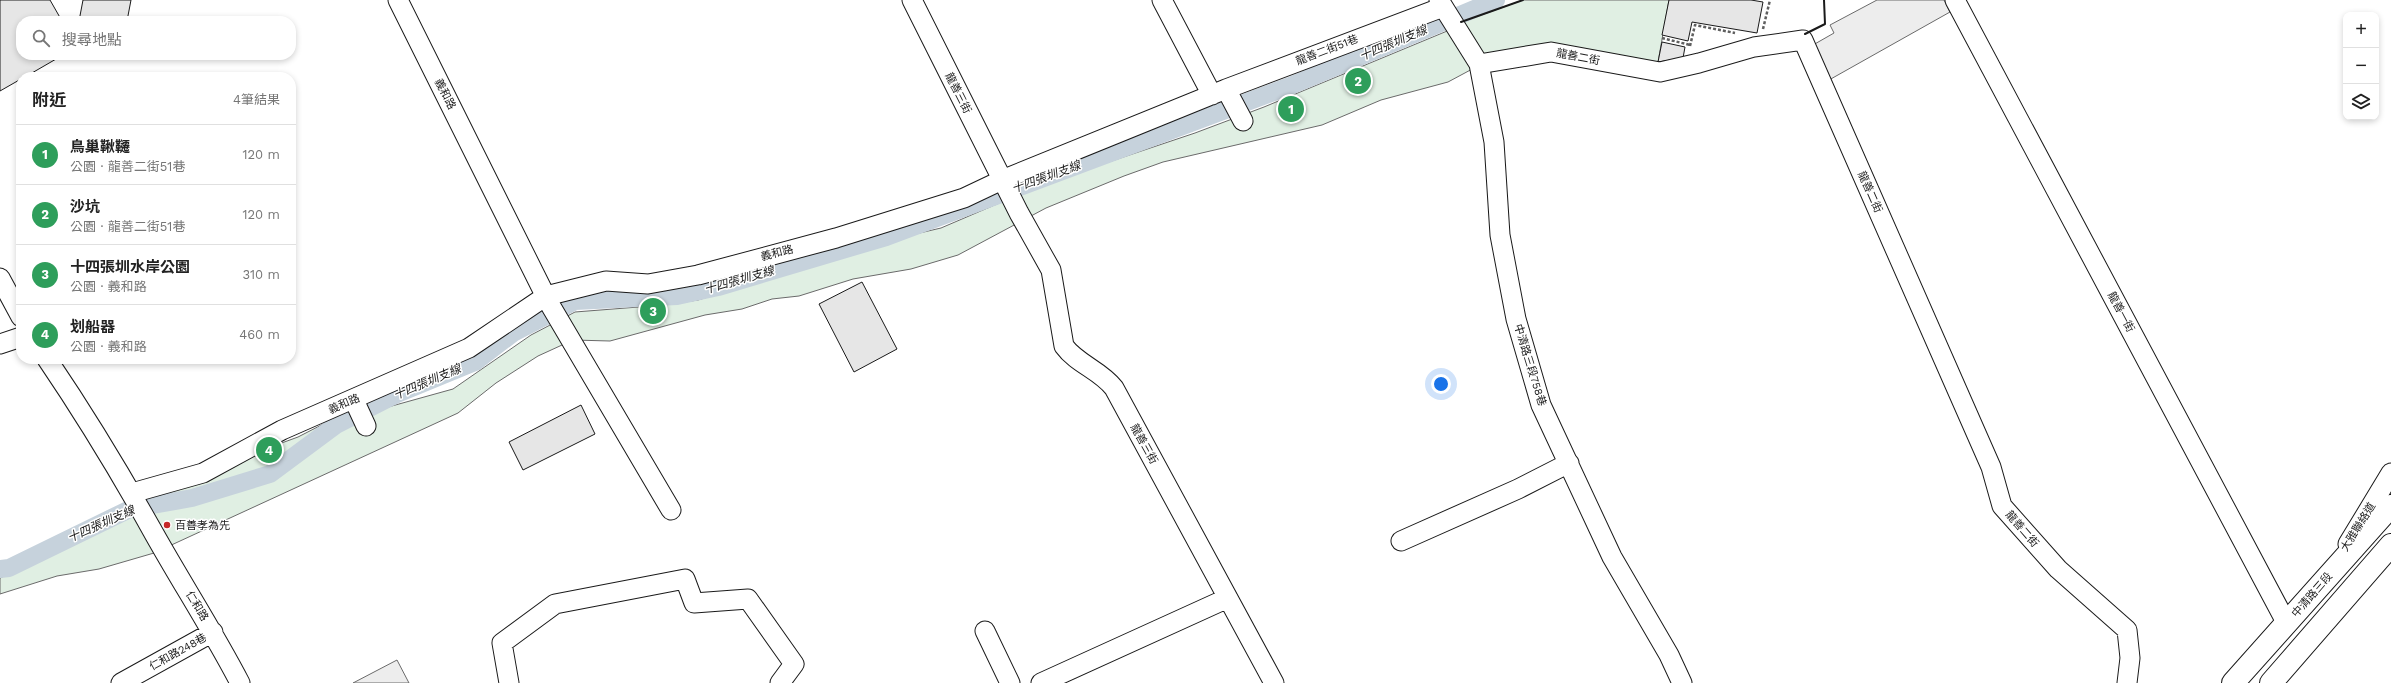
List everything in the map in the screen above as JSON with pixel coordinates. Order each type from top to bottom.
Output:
[{"type":"main road","name":"中清路三段","points":[[2233,683],[2391,506]]},
{"type":"main road","points":[[2271,683],[2391,545]]},
{"type":"street","name":"義和路","points":[[398,0],[565,333],[671,510]]},
{"type":"street","name":"龍善三街","points":[[912,0],[1003,183],[1051,270],[1064,346],[1070,354],[1106,378],[1114,388],[1274,683]]},
{"type":"street","points":[[1162,0],[1219,92],[1243,121]]},
{"type":"street","name":"龍善一街","points":[[1955,0],[2287,624]]},
{"type":"street","name":"龍善二街51巷","points":[[1003,183],[1219,92],[1441,4]]},
{"type":"street","points":[[1441,4],[1479,64]]},
{"type":"street","name":"龍善二街","points":[[1479,64],[1551,52],[1660,72],[1699,63],[1754,47],[1804,40],[1992,467],[2002,506],[2058,569],[2127,630],[2130,658],[2127,683]]},
{"type":"street","name":"中清路三段758巷","points":[[1479,64],[1494,142],[1500,235],[1516,319],[1541,405],[1612,557],[1669,655],[1682,683]]},
{"type":"street","name":"義和路","points":[[132,493],[203,473],[282,430],[354,400],[469,348],[548,299],[606,281],[648,284],[698,275],[836,238],[964,198],[1003,183]]},
{"type":"street","points":[[0,278],[16,308]]},
{"type":"street","points":[[0,344],[16,339]]},
{"type":"street","points":[[56,364],[132,493]]},
{"type":"street","points":[[354,400],[366,426]]},
{"type":"street","points":[[1401,541],[1518,489],[1569,463]]},
{"type":"street","name":"大雅聯絡道","points":[[2325,580],[2391,473]]},
{"type":"street","name":"仁和路","points":[[132,493],[152,530],[213,632],[240,683]]},
{"type":"street","points":[[509,683],[502,643],[555,604],[685,579],[694,603],[748,599],[794,664],[780,683]]},
{"type":"street","points":[[1042,683],[1228,598]]},
{"type":"street","points":[[985,631],[1010,683]]},
{"type":"street","name":"仁和路248巷","points":[[121,683],[213,632]]},
{"type":"path","points":[[1762,34],[1770,0]]},
{"type":"path","points":[[1689,49],[1695,25],[1741,34]]},
{"type":"path","points":[[1662,38],[1690,44]]},
{"type":"green space","points":[[1523,0],[1669,0],[1658,62],[1551,47],[1481,59],[1459,23]]},
{"type":"green space","points":[[1452,29],[1476,67],[1448,82],[1381,100],[1322,125],[1163,162],[1124,176],[1046,208],[958,255],[911,269],[853,279],[799,296],[772,299],[742,309],[705,315],[610,341],[573,340],[538,356],[496,383],[458,413],[154,553],[99,569],[57,576],[0,594],[0,578],[135,511],[137,496],[298,437],[337,417],[377,401],[381,409],[453,389],[531,335],[575,312],[664,305],[698,300],[894,239],[941,228],[1046,183],[1195,133],[1264,107]]},
{"type":"shaded area","points":[[1877,0],[1944,0],[1950,12],[1829,80],[1813,45],[1834,33],[1830,25]]},
{"type":"shaded area","points":[[397,660],[409,683],[353,683]]},
{"type":"building","points":[[0,0],[50,0],[59,16],[16,16],[16,60],[54,60],[34,72],[16,72],[16,82],[0,91]]},
{"type":"building","points":[[83,0],[131,0],[128,16],[80,16]]},
{"type":"building","points":[[1669,0],[1751,0],[1763,2],[1757,33],[1692,22],[1688,41],[1662,35]]},
{"type":"building","points":[[1662,42],[1685,47],[1683,58],[1658,62]]},
{"type":"building","points":[[862,282],[897,349],[854,372],[819,304]]},
{"type":"building","points":[[581,405],[595,434],[523,470],[509,442]]},
{"type":"waterway","name":"十四張圳支線","points":[[0,569],[9,568],[130,509],[192,498],[270,474],[336,425],[397,394],[475,362],[513,333],[575,301],[677,296],[718,287],[886,237],[1290,86],[1496,0]]},
{"type":"wall","points":[[1461,22],[1523,0]]},
{"type":"wall","points":[[1805,34],[1825,24],[1824,0]]},
{"type":"place","name":"沙坑","points":[[1358,81]]},
{"type":"place","name":"鳥巢鞦韆","points":[[1291,109]]},
{"type":"place","name":"十四張圳水岸公園","points":[[653,311]]},
{"type":"place","name":"划船器","points":[[269,450]]},
{"type":"place","name":"百善孝為先","points":[[167,525]]}]
